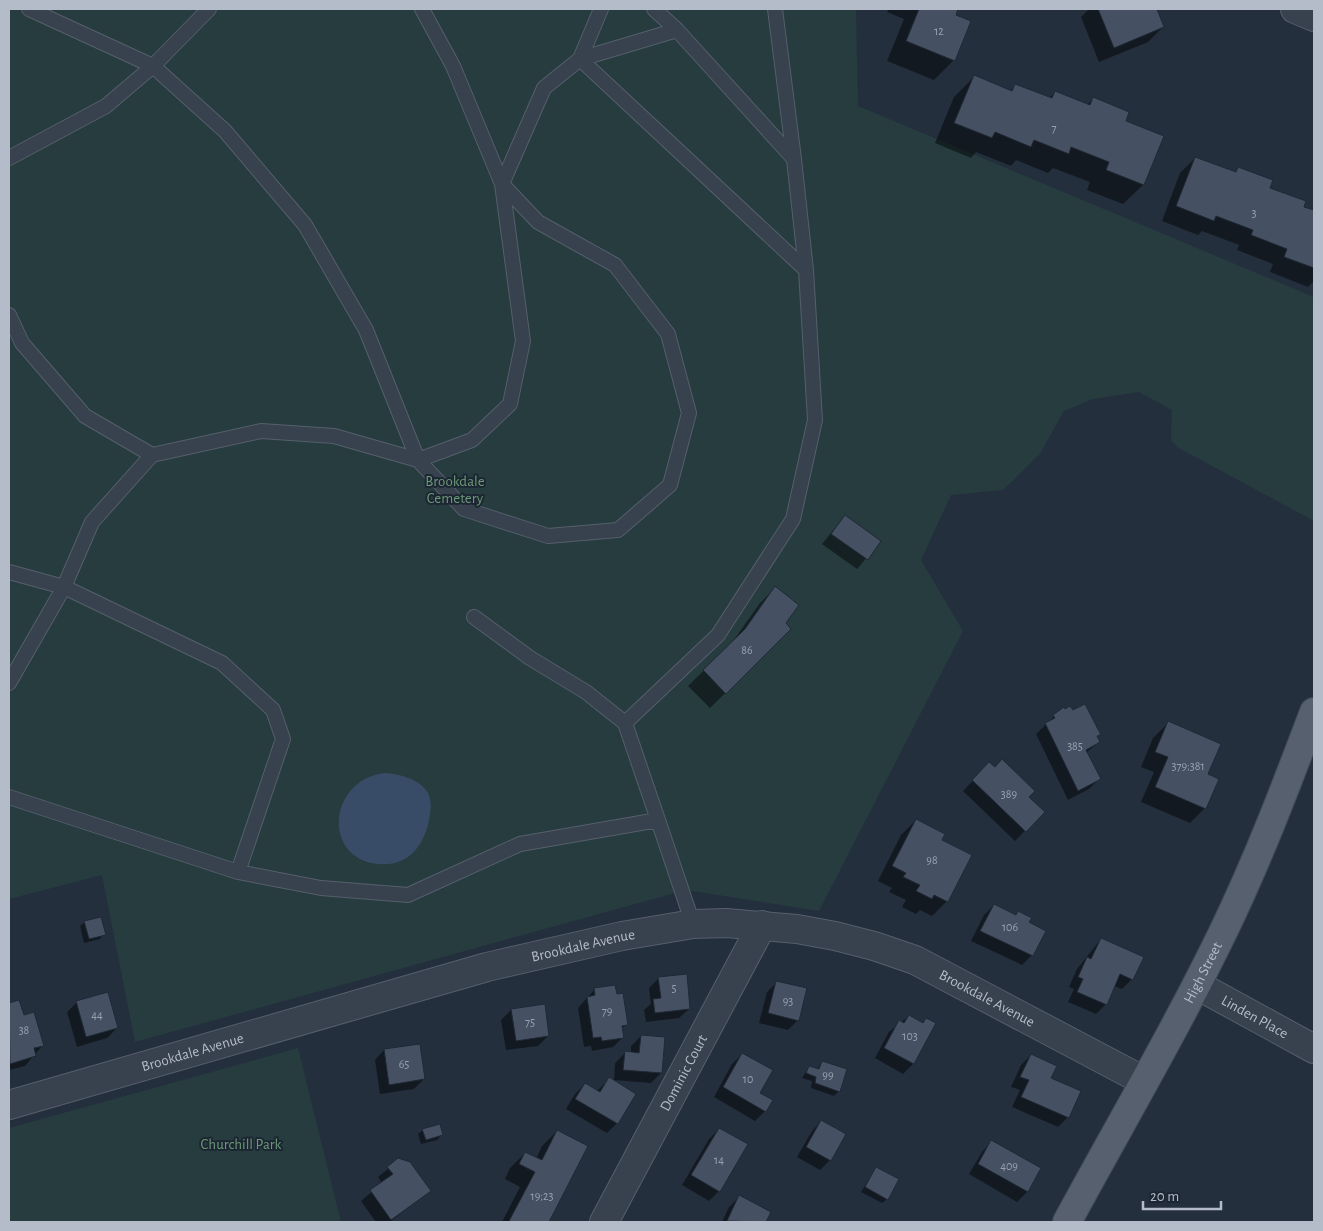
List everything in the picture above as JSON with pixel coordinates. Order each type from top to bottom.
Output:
[{"type":"main road","name":"High Street","points":[[1067,1222],[1197,985],[1254,864],[1314,712]]},
{"type":"street","points":[[1295,9],[1314,18]]},
{"type":"street","name":"Brookdale Avenue","points":[[9,1105],[487,967],[614,937],[693,924],[762,924],[835,936],[874,946],[915,960],[1144,1081]]},
{"type":"street","name":"Dominic Court","points":[[604,1222],[762,924]]},
{"type":"street","name":"Linden Place","points":[[1197,985],[1314,1049]]},
{"type":"lane","points":[[29,9],[153,66],[225,131],[305,225],[366,330],[418,460],[464,509],[548,536],[618,530],[670,485],[689,413],[668,334],[615,265],[538,222],[502,184]]},
{"type":"lane","points":[[9,158],[106,106],[153,66],[210,9]]},
{"type":"lane","points":[[9,683],[64,587],[92,522],[152,455],[261,431],[334,436],[418,460],[472,440],[510,404],[523,341],[502,184],[453,66],[422,9]]},
{"type":"lane","points":[[580,59],[601,9]]},
{"type":"lane","points":[[654,9],[677,30],[794,159]]},
{"type":"lane","points":[[625,723],[718,635],[793,519],[815,420],[806,270],[794,159],[774,9]]},
{"type":"lane","points":[[502,184],[544,88],[580,59],[677,30]]},
{"type":"lane","points":[[580,59],[806,270]]},
{"type":"lane","points":[[9,315],[22,343],[85,416],[152,455]]},
{"type":"lane","points":[[9,572],[64,587],[222,663],[273,710],[283,739],[238,872]]},
{"type":"lane","points":[[474,617],[530,658],[586,692],[625,723],[693,924]]},
{"type":"lane","points":[[9,797],[238,872],[321,888],[408,895],[520,844],[658,820]]},
{"type":"green space","name":"Brookdale Cemetery","points":[[9,9],[856,9],[858,106],[1314,297],[1314,521],[1177,447],[1171,440],[1172,410],[1139,392],[1093,399],[1064,411],[1039,455],[1003,490],[951,495],[921,560],[963,631],[819,911],[686,890],[135,1042],[102,875],[9,899]]},
{"type":"green space","name":"Churchill Park","points":[[298,1048],[341,1222],[9,1222],[9,1128]]},
{"type":"water","points":[[384,773],[402,776],[420,784],[428,793],[431,810],[427,829],[419,846],[413,853],[398,862],[378,864],[360,859],[348,849],[341,835],[339,820],[343,804],[351,790],[365,779]]},
{"type":"building","points":[[919,9],[958,9],[956,15],[971,21],[955,61],[906,41]]},
{"type":"building","points":[[1098,9],[1157,9],[1164,27],[1114,48]]},
{"type":"building","points":[[974,75],[1012,91],[1015,84],[1052,98],[1055,91],[1090,105],[1093,97],[1129,112],[1126,121],[1164,136],[1144,185],[1106,170],[1109,162],[1071,147],[1069,154],[1034,140],[1031,147],[995,132],[992,138],[954,123]]},
{"type":"building","points":[[1195,157],[1236,172],[1238,167],[1273,180],[1270,188],[1306,201],[1304,207],[1314,210],[1314,268],[1284,257],[1287,249],[1251,235],[1253,230],[1216,216],[1214,221],[1176,206]]},
{"type":"building","points":[[845,515],[881,541],[868,560],[831,534]]},
{"type":"building","points":[[775,586],[799,605],[786,623],[791,629],[726,694],[703,670],[745,629]]},
{"type":"building","points":[[1085,704],[1101,735],[1097,736],[1100,742],[1086,750],[1101,779],[1078,791],[1045,723],[1055,718],[1053,715],[1064,707],[1065,709],[1070,706],[1073,710]]},
{"type":"building","points":[[1168,721],[1221,744],[1208,774],[1219,779],[1206,809],[1155,787],[1168,757],[1155,752]]},
{"type":"building","points":[[1002,759],[1035,791],[1029,797],[1045,812],[1026,832],[972,780],[989,762],[995,767]]},
{"type":"building","points":[[916,819],[945,834],[942,840],[972,855],[948,902],[934,895],[932,899],[916,891],[920,885],[903,877],[906,873],[892,866]]},
{"type":"building","points":[[994,904],[1016,915],[1018,911],[1032,918],[1029,922],[1046,931],[1033,956],[980,931]]},
{"type":"building","points":[[101,917],[106,935],[89,939],[84,921]]},
{"type":"building","points":[[1101,938],[1144,957],[1133,980],[1120,974],[1107,1005],[1077,992],[1083,979],[1078,977],[1087,957],[1091,959]]},
{"type":"building","points":[[687,974],[690,1009],[655,1013],[653,999],[661,998],[658,977]]},
{"type":"building","points":[[776,981],[807,988],[799,1021],[768,1013]]},
{"type":"building","points":[[615,985],[617,994],[623,993],[628,1025],[622,1026],[624,1038],[602,1041],[601,1037],[593,1038],[587,997],[595,995],[594,988]]},
{"type":"building","points":[[108,992],[118,1028],[86,1037],[76,1001]]},
{"type":"building","points":[[19,1000],[24,1015],[34,1012],[44,1046],[34,1048],[36,1056],[10,1064],[9,1003]]},
{"type":"building","points":[[545,1004],[549,1036],[516,1041],[511,1009]]},
{"type":"building","points":[[909,1015],[923,1023],[926,1018],[936,1023],[914,1064],[884,1048],[899,1020],[904,1023]]},
{"type":"building","points":[[641,1035],[665,1037],[662,1073],[623,1070],[625,1051],[639,1053]]},
{"type":"building","points":[[420,1044],[425,1079],[389,1085],[384,1049]]},
{"type":"building","points":[[742,1053],[773,1070],[760,1093],[773,1100],[766,1112],[723,1087]]},
{"type":"building","points":[[1031,1054],[1057,1066],[1051,1078],[1081,1091],[1069,1118],[1021,1097],[1029,1080],[1020,1077]]},
{"type":"building","points":[[822,1061],[847,1069],[840,1092],[815,1083],[816,1077],[806,1073],[809,1066],[819,1069]]},
{"type":"building","points":[[609,1077],[636,1094],[618,1124],[575,1099],[585,1083],[600,1092]]},
{"type":"building","points":[[821,1120],[846,1134],[831,1161],[806,1147]]},
{"type":"building","points":[[440,1124],[443,1135],[426,1140],[422,1129]]},
{"type":"building","points":[[719,1128],[748,1144],[720,1192],[691,1175]]},
{"type":"building","points":[[557,1130],[588,1146],[549,1222],[509,1221],[535,1172],[519,1164],[525,1152],[542,1160]]},
{"type":"building","points":[[991,1140],[1041,1168],[1028,1192],[978,1164]]},
{"type":"building","points":[[398,1158],[410,1162],[431,1191],[391,1220],[370,1190],[393,1174],[387,1167]]},
{"type":"building","points":[[876,1167],[899,1179],[888,1200],[865,1187]]},
{"type":"building","points":[[739,1195],[771,1212],[766,1222],[727,1221]]}]
